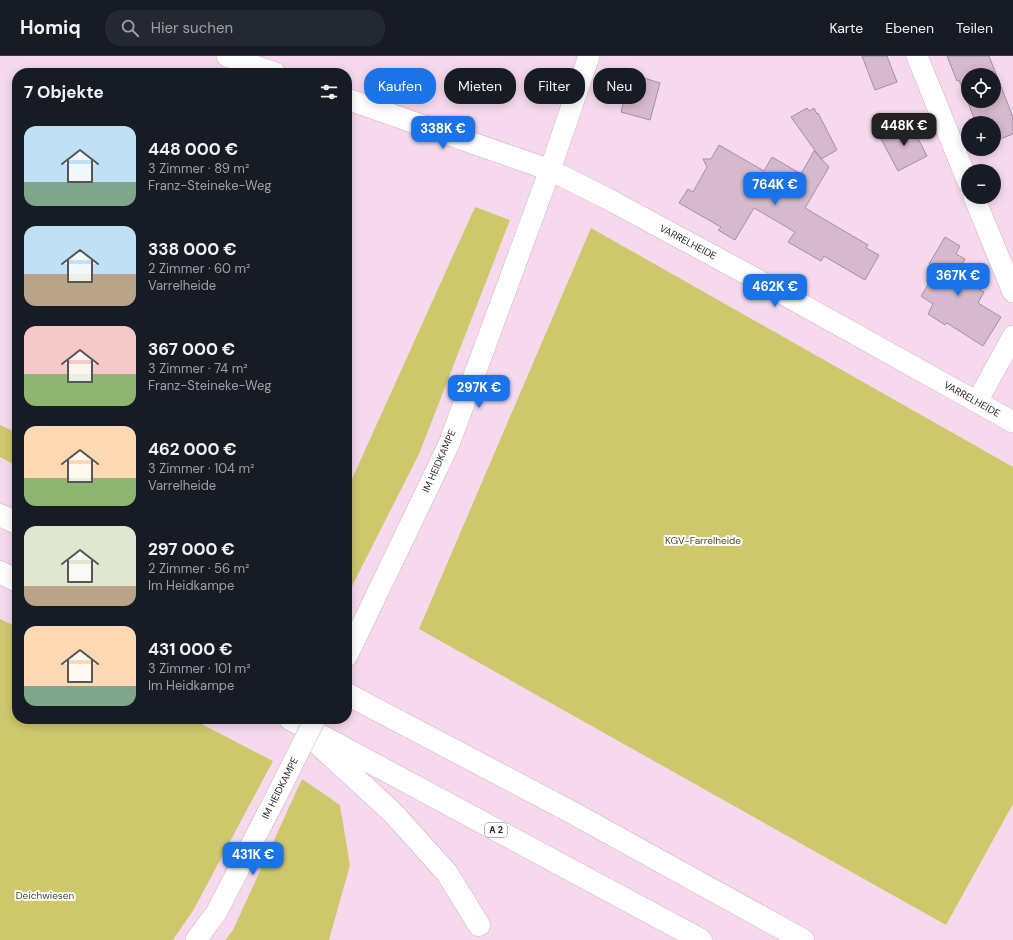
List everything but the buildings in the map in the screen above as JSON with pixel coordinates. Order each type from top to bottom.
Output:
[{"type":"highway","points":[[0,515],[12,521]]},
{"type":"highway","points":[[0,572],[12,578]]},
{"type":"highway","points":[[352,697],[573,813],[803,940]]},
{"type":"highway","points":[[295,724],[393,813],[447,873],[479,925]]},
{"type":"highway","name":"A 2","points":[[299,724],[702,940]]},
{"type":"street","points":[[227,56],[261,68]]},
{"type":"street","name":"IM HEIDKAMPE","points":[[352,646],[449,444],[550,170],[589,56]]},
{"type":"street","points":[[917,56],[961,165]]},
{"type":"street","name":"VARRELHEIDE","points":[[352,101],[550,170],[615,202],[1013,422]]},
{"type":"street","points":[[977,204],[1013,292]]},
{"type":"street","points":[[977,402],[1013,336]]},
{"type":"street","name":"IM HEIDKAMPE","points":[[196,940],[216,913],[312,724]]},
{"type":"green space","points":[[475,207],[510,220],[419,454],[352,586],[352,479]]},
{"type":"green space","name":"KGV-Farrelheide","points":[[591,228],[1013,467],[1013,804],[946,925],[419,629]]},
{"type":"green space","points":[[0,425],[12,431],[12,463],[0,457]]},
{"type":"green space","name":"Deichwiesen","points":[[0,619],[12,625],[12,724],[202,724],[273,761],[194,909],[173,940],[0,940]]},
{"type":"green space","points":[[302,779],[340,805],[350,865],[329,940],[225,940],[233,930]]}]
